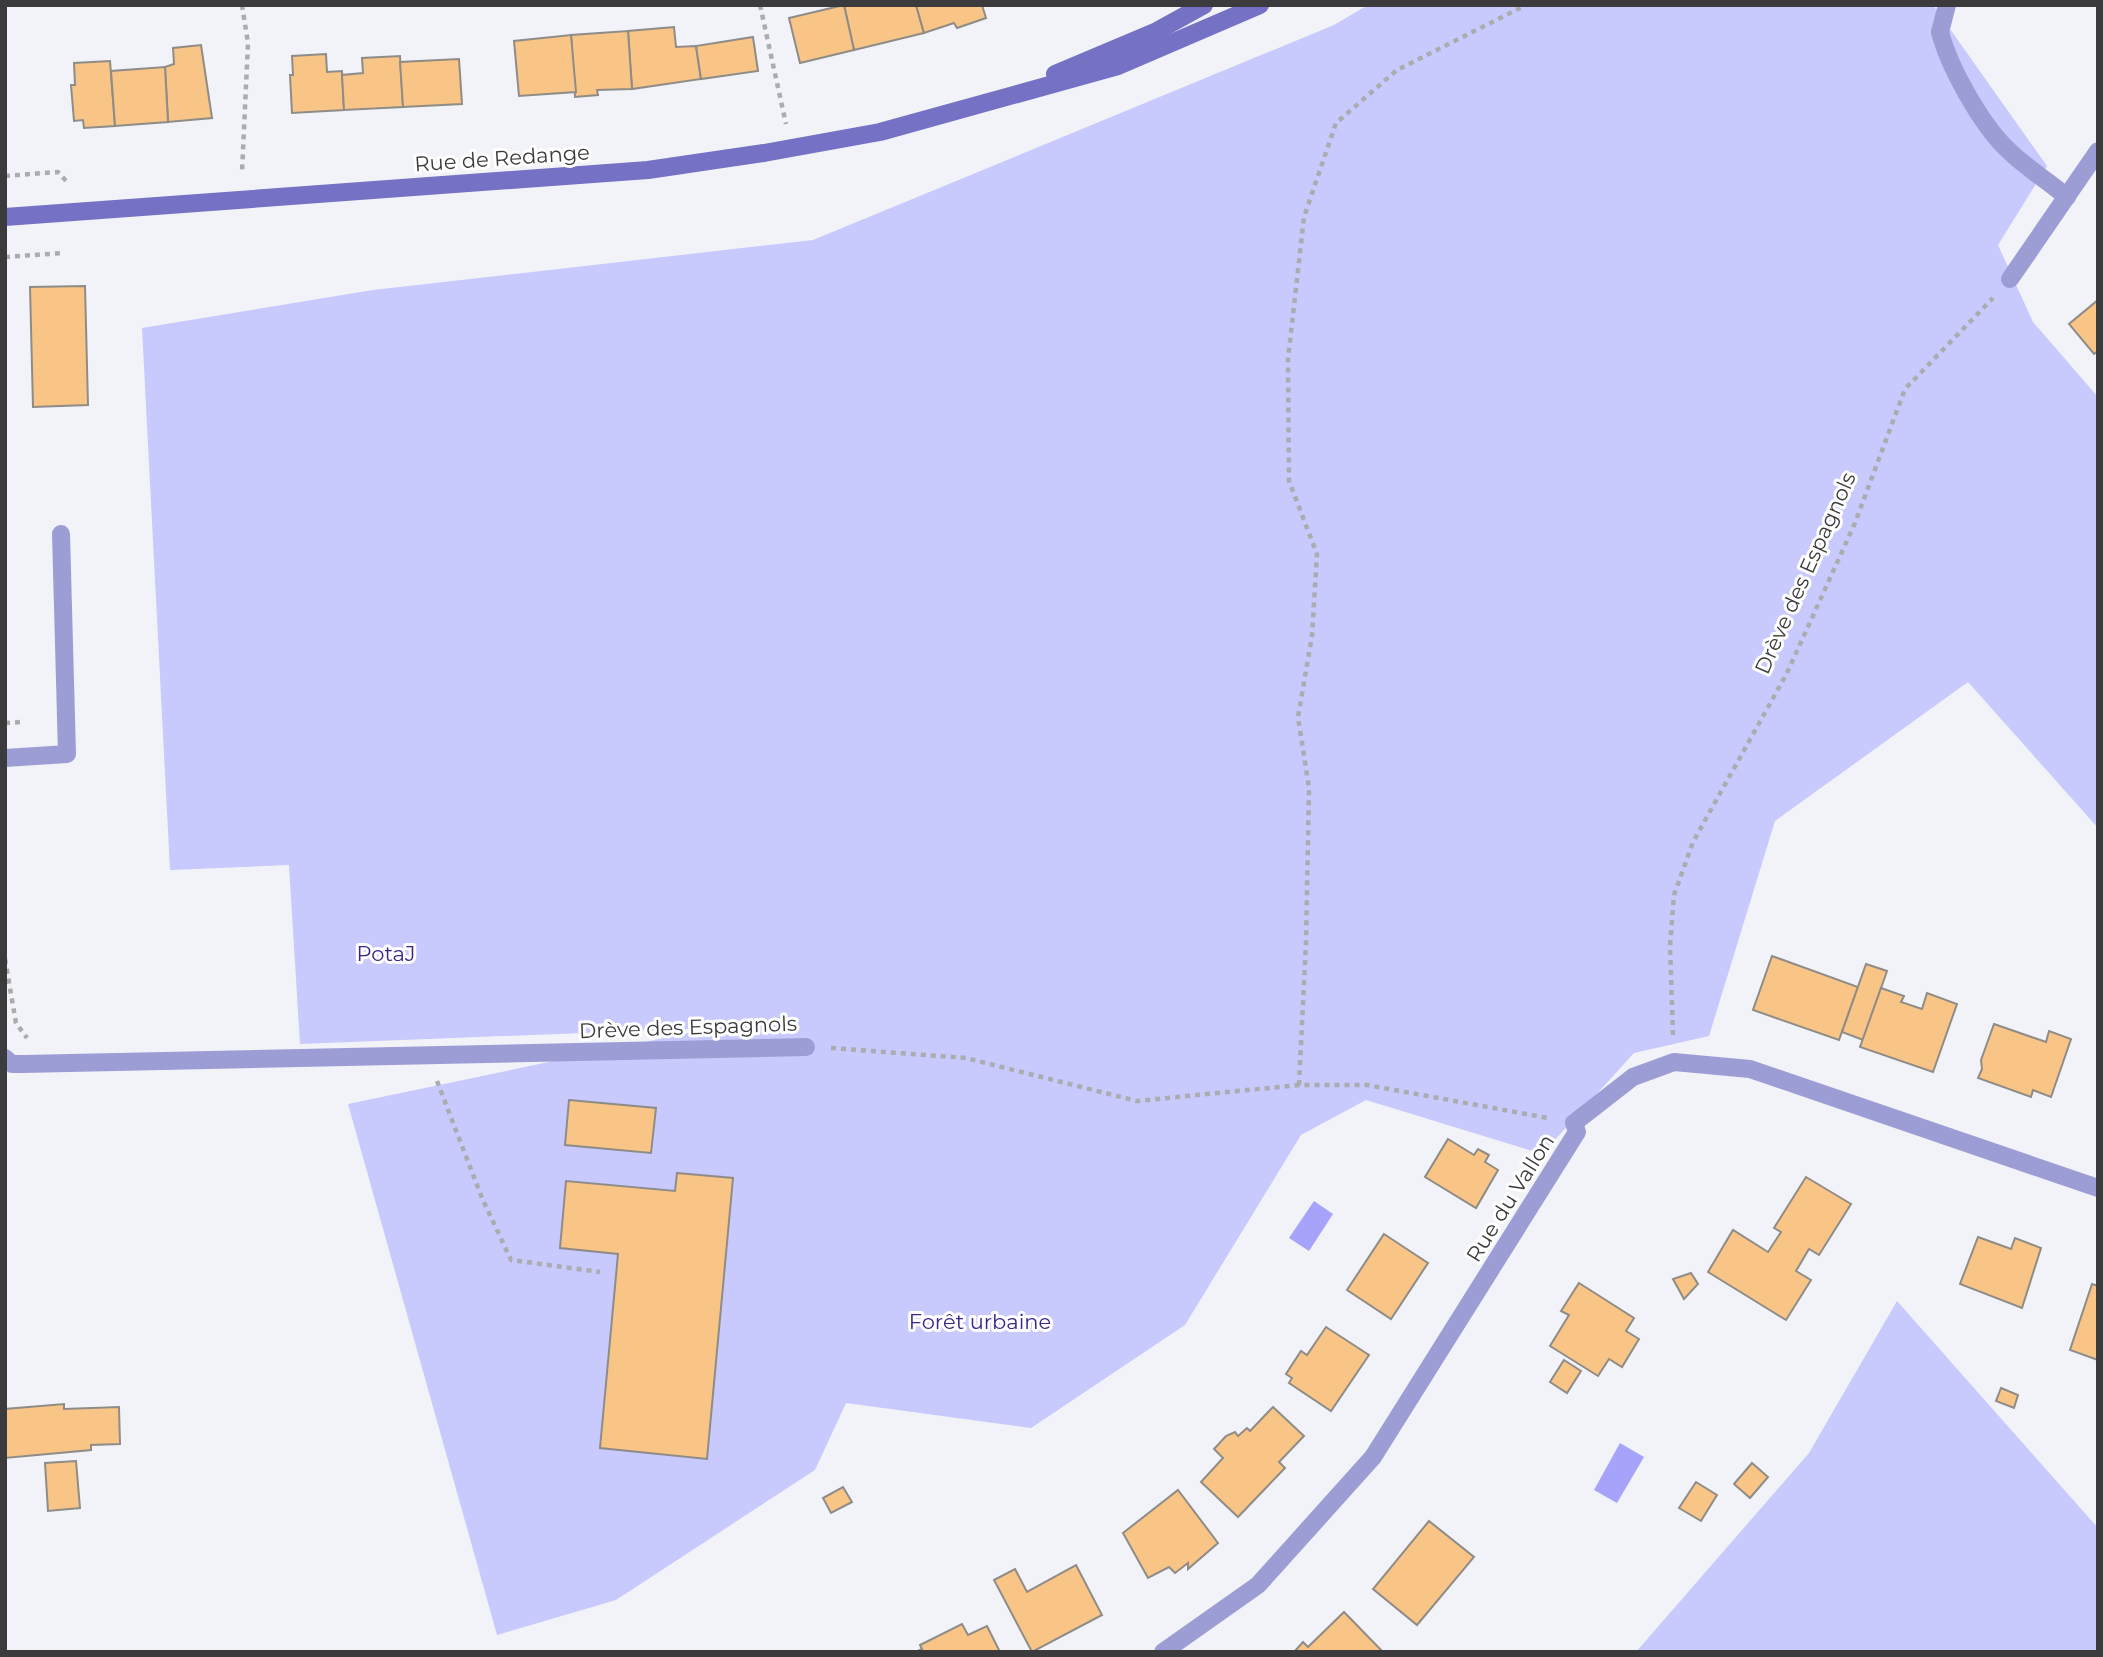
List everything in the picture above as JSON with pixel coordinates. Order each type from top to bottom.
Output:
[{"type":"main road","name":"Rue de Redange","points":[[995,100],[1157,31],[1204,5]]},
{"type":"main road","name":"Rue de Redange","points":[[5,217],[648,170],[792,148],[880,132],[1118,66],[1259,5]]},
{"type":"street","points":[[1949,7],[1940,32],[1946,55],[1990,129],[2008,150],[2067,197]]},
{"type":"street","points":[[2011,279],[2098,151]]},
{"type":"street","points":[[5,758],[67,754],[61,534]]},
{"type":"street","name":"Drève des Espagnols","points":[[5,1058],[12,1064],[23,1064],[806,1046]]},
{"type":"street","name":"Rue du Vallon","points":[[1163,1652],[1258,1585],[1373,1457],[1577,1132],[1574,1123],[1633,1077],[1674,1062],[1750,1069],[2098,1188]]},
{"type":"path","points":[[242,5],[248,43],[242,175],[246,201]]},
{"type":"path","points":[[760,5],[792,148]]},
{"type":"path","points":[[1298,1085],[1306,943],[1309,788],[1298,717],[1312,636],[1317,554],[1289,481],[1288,359],[1304,217],[1336,123],[1397,71],[1526,5]]},
{"type":"path","points":[[5,176],[58,173],[93,210]]},
{"type":"path","points":[[5,257],[63,253]]},
{"type":"path","name":"Drève des Espagnols","points":[[1674,1062],[1670,946],[1674,895],[1693,842],[1787,673],[1855,523],[1905,389],[2011,279]]},
{"type":"path","points":[[5,723],[22,722]]},
{"type":"path","points":[[5,958],[16,1023],[30,1042]]},
{"type":"path","name":"Drève des Espagnols","points":[[806,1046],[966,1058],[1137,1101],[1298,1085],[1367,1085],[1574,1123]]},
{"type":"path","points":[[427,1056],[482,1198],[511,1260],[600,1272]]},
{"type":"green space","points":[[1368,5],[1933,5],[2047,166],[1998,245],[2033,322],[2098,397],[2098,828],[1968,682],[1775,821],[1709,1036],[1634,1053],[1542,1154],[1366,1100],[1301,1135],[1185,1325],[1031,1428],[846,1403],[815,1470],[616,1600],[497,1635],[348,1104],[712,1028],[300,1044],[289,865],[170,870],[142,328],[373,290],[813,240],[1334,25]]},
{"type":"green space","points":[[1897,1301],[2098,1528],[2098,1652],[1636,1652],[1809,1453]]},
{"type":"shaded area","points":[[1314,1201],[1333,1214],[1309,1251],[1289,1238]]},
{"type":"shaded area","points":[[1620,1443],[1644,1457],[1617,1503],[1594,1490]]},
{"type":"building","points":[[844,5],[916,5],[924,33],[854,50]]},
{"type":"building","points":[[844,5],[854,50],[800,63],[789,18]]},
{"type":"building","points":[[916,5],[982,5],[986,18],[957,28],[954,23],[924,33]]},
{"type":"building","points":[[674,27],[676,47],[696,46],[701,79],[632,89],[628,31]]},
{"type":"building","points":[[628,31],[632,89],[597,90],[598,95],[575,97],[571,35]]},
{"type":"building","points":[[571,35],[576,92],[519,96],[514,41]]},
{"type":"building","points":[[753,37],[758,71],[701,79],[696,46]]},
{"type":"building","points":[[201,45],[212,118],[168,122],[165,67],[174,64],[173,48]]},
{"type":"building","points":[[326,54],[327,72],[342,71],[344,110],[292,113],[292,56]]},
{"type":"building","points":[[400,56],[403,107],[344,110],[342,75],[363,73],[362,58]]},
{"type":"building","points":[[459,59],[462,104],[403,107],[400,62]]},
{"type":"building","points":[[110,61],[115,126],[84,128],[83,120],[74,121],[71,85],[75,85],[74,63]]},
{"type":"building","points":[[165,67],[168,122],[115,126],[111,71]]},
{"type":"building","points":[[85,286],[88,405],[33,407],[30,287]]},
{"type":"building","points":[[2098,300],[2098,351],[2094,354],[2069,324]]},
{"type":"building","points":[[1772,956],[1858,987],[1839,1040],[1753,1010]]},
{"type":"building","points":[[1866,964],[1887,971],[1863,1040],[1842,1032]]},
{"type":"building","points":[[1881,988],[1904,996],[1901,1002],[1922,1009],[1927,993],[1957,1004],[1933,1072],[1860,1047]]},
{"type":"building","points":[[1994,1024],[2046,1042],[2049,1031],[2071,1039],[2051,1097],[2033,1090],[2031,1097],[1978,1078],[1982,1069],[1981,1060]]},
{"type":"building","points":[[569,1100],[656,1108],[651,1153],[565,1145]]},
{"type":"building","points":[[1448,1139],[1474,1155],[1478,1149],[1489,1155],[1485,1162],[1498,1170],[1476,1208],[1425,1177]]},
{"type":"building","points":[[677,1173],[733,1178],[707,1459],[600,1448],[618,1254],[560,1248],[566,1181],[675,1191]]},
{"type":"building","points":[[1806,1177],[1851,1204],[1819,1255],[1809,1249],[1796,1271],[1811,1280],[1786,1320],[1708,1272],[1733,1230],[1768,1252],[1781,1232],[1774,1228]]},
{"type":"building","points":[[1384,1234],[1428,1263],[1391,1319],[1347,1290]]},
{"type":"building","points":[[1978,1237],[2011,1249],[2015,1238],[2041,1248],[2022,1308],[1960,1284]]},
{"type":"building","points":[[1691,1273],[1698,1284],[1684,1299],[1673,1279]]},
{"type":"building","points":[[1579,1283],[1634,1318],[1626,1331],[1639,1339],[1622,1367],[1609,1359],[1598,1376],[1550,1346],[1569,1315],[1561,1311]]},
{"type":"building","points":[[2092,1284],[2098,1286],[2098,1360],[2070,1350]]},
{"type":"building","points":[[1326,1327],[1369,1355],[1331,1411],[1289,1383],[1292,1378],[1286,1374],[1301,1351],[1307,1355]]},
{"type":"building","points":[[1564,1360],[1581,1371],[1567,1393],[1550,1382]]},
{"type":"building","points":[[2001,1388],[2018,1395],[2014,1408],[1996,1401]]},
{"type":"building","points":[[64,1404],[64,1409],[119,1407],[120,1444],[91,1445],[91,1450],[5,1458],[5,1409]]},
{"type":"building","points":[[1273,1407],[1304,1436],[1279,1462],[1285,1468],[1238,1517],[1201,1482],[1223,1458],[1214,1449],[1226,1436],[1235,1432],[1238,1436],[1247,1428],[1250,1431]]},
{"type":"building","points":[[76,1461],[80,1508],[48,1511],[45,1463]]},
{"type":"building","points":[[1752,1463],[1768,1477],[1750,1498],[1734,1484]]},
{"type":"building","points":[[1696,1482],[1717,1495],[1701,1521],[1679,1508]]},
{"type":"building","points":[[843,1487],[852,1502],[831,1513],[823,1498]]},
{"type":"building","points":[[1178,1490],[1218,1543],[1188,1569],[1188,1563],[1175,1573],[1169,1567],[1148,1578],[1123,1533]]},
{"type":"building","points":[[1429,1521],[1474,1557],[1417,1625],[1373,1589]]},
{"type":"building","points":[[1076,1565],[1102,1615],[1032,1652],[994,1580],[1015,1569],[1027,1592]]},
{"type":"building","points":[[1344,1612],[1383,1652],[1294,1652],[1303,1642],[1308,1647]]},
{"type":"building","points":[[962,1624],[968,1635],[987,1626],[1000,1652],[916,1652],[922,1649],[920,1645]]},
{"type":"park label","name":"PotaJ","points":[[386,953]]},
{"type":"park label","name":"Forêt urbaine","points":[[980,1321]]}]
